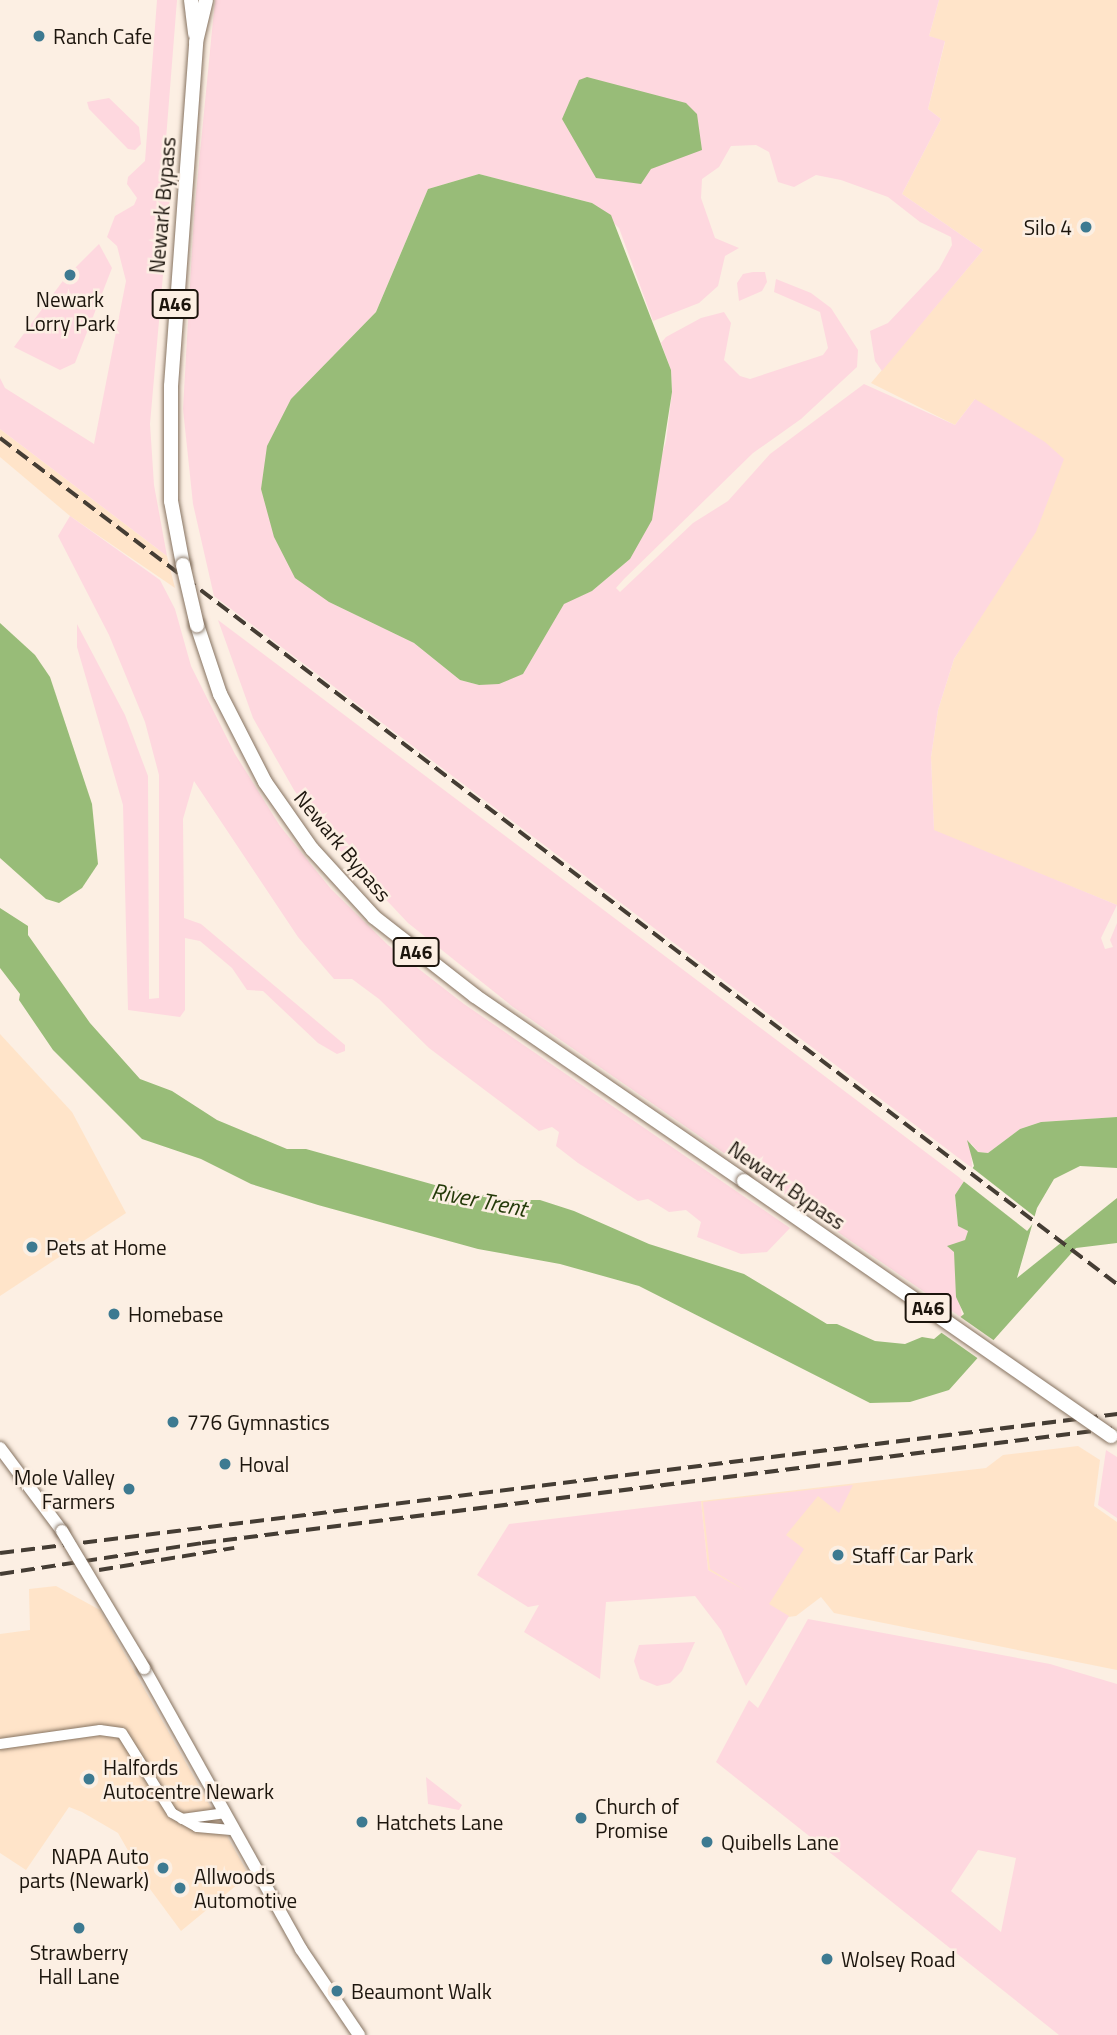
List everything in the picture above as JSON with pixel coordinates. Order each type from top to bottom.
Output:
[{"type":"highway","name":"Newark Bypass","points":[[191,0],[196,42]]},
{"type":"highway","name":"Newark Bypass","points":[[206,0],[196,42],[171,386],[171,501],[197,625],[220,694],[265,782],[312,849],[374,917],[475,996],[1114,1438]]},
{"type":"main road","points":[[0,1448],[62,1531],[144,1668],[301,1949],[359,2035]]},
{"type":"street","points":[[0,1744],[100,1730],[122,1733],[167,1808],[197,1827],[234,1830]]},
{"type":"street","points":[[182,1819],[226,1813]]},
{"type":"shaded area","points":[[157,0],[177,0],[166,139],[174,149],[150,424],[154,485],[167,556],[0,429],[0,378],[5,388],[94,444],[126,281],[117,246],[107,237],[115,216],[134,205],[137,198],[127,184],[128,177],[145,161]]},
{"type":"shaded area","points":[[215,0],[939,0],[929,36],[945,41],[928,109],[941,119],[902,194],[983,250],[882,371],[875,361],[870,331],[888,323],[939,269],[952,245],[951,237],[920,222],[888,197],[841,180],[816,175],[794,187],[778,182],[769,152],[756,145],[731,146],[719,167],[702,179],[701,198],[715,238],[739,248],[725,256],[718,286],[699,303],[653,321],[619,228],[592,203],[479,174],[428,189],[376,312],[291,399],[329,602],[414,643],[460,680],[479,685],[523,674],[564,603],[592,591],[630,559],[666,441],[672,392],[671,370],[661,343],[666,337],[701,318],[724,312],[731,323],[724,360],[740,376],[750,379],[823,355],[828,348],[820,312],[774,292],[776,279],[811,293],[831,308],[858,350],[857,367],[801,419],[753,453],[624,579],[616,588],[620,592],[693,523],[728,501],[770,454],[864,384],[955,425],[975,399],[1045,442],[1064,459],[1036,532],[954,659],[938,710],[931,757],[934,830],[1117,905],[1101,938],[1105,949],[1113,947],[1110,940],[1117,923],[1117,1117],[1041,1122],[1020,1129],[988,1153],[978,1152],[971,1143],[972,1168],[214,596],[193,504],[183,409],[194,214]]},
{"type":"shaded area","points":[[939,0],[1117,0],[1117,905],[934,831],[931,757],[938,710],[954,659],[984,611],[975,399],[955,425],[871,383],[983,250],[902,194],[941,119],[928,109],[945,42],[929,36]]},
{"type":"shaded area","points":[[109,98],[139,127],[141,144],[135,150],[128,149],[89,109],[87,102]]},
{"type":"shaded area","points":[[99,244],[112,268],[75,363],[60,370],[14,347],[65,278]]},
{"type":"shaded area","points":[[765,272],[767,282],[762,291],[739,301],[737,283],[743,274]]},
{"type":"shaded area","points":[[0,429],[167,556],[175,588],[70,516],[0,457]]},
{"type":"shaded area","points":[[70,516],[160,580],[175,609],[191,666],[235,754],[280,826],[331,889],[388,945],[464,1004],[790,1228],[767,1252],[741,1254],[697,1237],[701,1222],[686,1210],[669,1212],[648,1199],[638,1201],[556,1146],[559,1132],[552,1127],[539,1131],[429,1048],[379,999],[352,979],[334,979],[298,937],[194,781],[183,819],[184,918],[201,924],[345,1045],[345,1051],[337,1054],[318,1043],[263,991],[247,990],[232,968],[200,941],[185,938],[185,1010],[180,1017],[128,1010],[123,805],[77,647],[77,624],[125,715],[148,776],[149,999],[159,998],[159,775],[145,722],[109,635],[58,536]]},
{"type":"shaded area","points":[[218,620],[964,1181],[955,1197],[958,1226],[968,1230],[965,1241],[953,1244],[962,1318],[513,1007],[408,923],[331,841],[294,790],[253,718]]},
{"type":"shaded area","points":[[0,1034],[72,1112],[126,1213],[0,1296]]},
{"type":"shaded area","points":[[1078,1446],[1100,1460],[1094,1506],[1117,1522],[1117,1670],[834,1613],[821,1597],[796,1616],[788,1617],[708,1570],[701,1501],[986,1468],[1003,1455]]},
{"type":"shaded area","points":[[1106,1450],[1117,1457],[1117,1518],[1098,1505]]},
{"type":"shaded area","points":[[853,1485],[839,1513],[818,1496],[786,1535],[804,1549],[769,1604],[789,1616],[746,1686],[721,1630],[695,1596],[606,1602],[600,1679],[524,1632],[539,1605],[528,1607],[477,1575],[509,1524],[701,1501],[708,1570],[746,1591],[710,1569],[703,1502]]},
{"type":"shaded area","points":[[56,1586],[100,1610],[249,1875],[181,1931],[150,1889],[118,1833],[82,1812],[69,1807],[26,1870],[0,1853],[0,1634],[30,1630],[29,1589]]},
{"type":"shaded area","points":[[808,1619],[1050,1664],[1117,1684],[1117,2035],[1059,2035],[716,1762],[749,1700],[758,1708]],"holes":[[[978,1850],[1016,1858],[1001,1932],[951,1891]]]},
{"type":"shaded area","points":[[695,1642],[682,1671],[670,1683],[657,1686],[640,1679],[634,1661],[639,1645]]},
{"type":"shaded area","points":[[426,1777],[462,1805],[459,1810],[428,1804]]},
{"type":"water","points":[[587,77],[686,103],[697,114],[702,150],[651,169],[641,184],[596,178],[562,119],[579,80]]},
{"type":"water","points":[[479,174],[592,203],[611,215],[671,370],[672,392],[652,520],[630,559],[592,591],[564,604],[523,674],[499,684],[479,685],[460,680],[414,643],[329,602],[295,578],[274,537],[261,489],[267,446],[291,399],[376,312],[428,189]]},
{"type":"water","points":[[0,623],[35,655],[50,677],[92,804],[98,864],[82,888],[59,903],[46,899],[0,858]]},
{"type":"water","name":"River Trent","points":[[0,908],[28,926],[28,935],[90,1023],[140,1079],[172,1091],[217,1120],[287,1149],[306,1149],[442,1187],[510,1200],[540,1200],[574,1211],[649,1244],[744,1274],[827,1324],[837,1324],[875,1341],[905,1344],[922,1337],[934,1339],[964,1314],[956,1297],[954,1252],[947,1246],[965,1240],[968,1231],[958,1226],[955,1195],[974,1166],[967,1140],[978,1152],[988,1153],[1020,1129],[1041,1122],[1117,1117],[1117,1168],[1080,1166],[1054,1179],[1037,1208],[1017,1278],[1117,1198],[1117,1243],[1076,1248],[949,1390],[910,1402],[870,1403],[639,1286],[560,1264],[478,1249],[318,1205],[251,1184],[201,1159],[142,1139],[53,1050],[19,1000],[20,994],[0,968]]},
{"type":"pier","points":[[970,1166],[1037,1218],[1027,1231],[960,1179]]},
{"type":"pier","points":[[959,1316],[999,1344],[983,1362],[939,1331]]},
{"type":"railway","points":[[0,438],[1117,1284]]},
{"type":"railway","points":[[0,1553],[1117,1414]]},
{"type":"railway","points":[[0,1574],[202,1543],[1117,1428]]},
{"type":"railway","points":[[99,1570],[234,1548]]},
{"type":"place","name":"Ranch Cafe","points":[[39,36]]},
{"type":"place","name":"Silo 4","points":[[1086,227]]},
{"type":"place","name":"Newark Lorry Park","points":[[70,275]]},
{"type":"place","name":"Pets at Home","points":[[32,1247]]},
{"type":"place","name":"Homebase","points":[[114,1314]]},
{"type":"place","name":"776 Gymnastics","points":[[173,1422]]},
{"type":"place","name":"Hoval","points":[[225,1464]]},
{"type":"place","name":"Mole Valley Farmers","points":[[129,1489]]},
{"type":"place","name":"Staff Car Park","points":[[838,1555]]},
{"type":"place","name":"Halfords Autocentre Newark","points":[[89,1779]]},
{"type":"place","name":"Church of Promise","points":[[581,1818]]},
{"type":"place","name":"Hatchets Lane","points":[[362,1822]]},
{"type":"place","name":"Quibells Lane","points":[[707,1842]]},
{"type":"place","name":"NAPA Auto parts (Newark)","points":[[163,1868]]},
{"type":"place","name":"Allwoods Automotive","points":[[180,1888]]},
{"type":"place","name":"Strawberry Hall Lane","points":[[79,1928]]},
{"type":"place","name":"Wolsey Road","points":[[827,1959]]},
{"type":"place","name":"Beaumont Walk","points":[[337,1991]]}]
